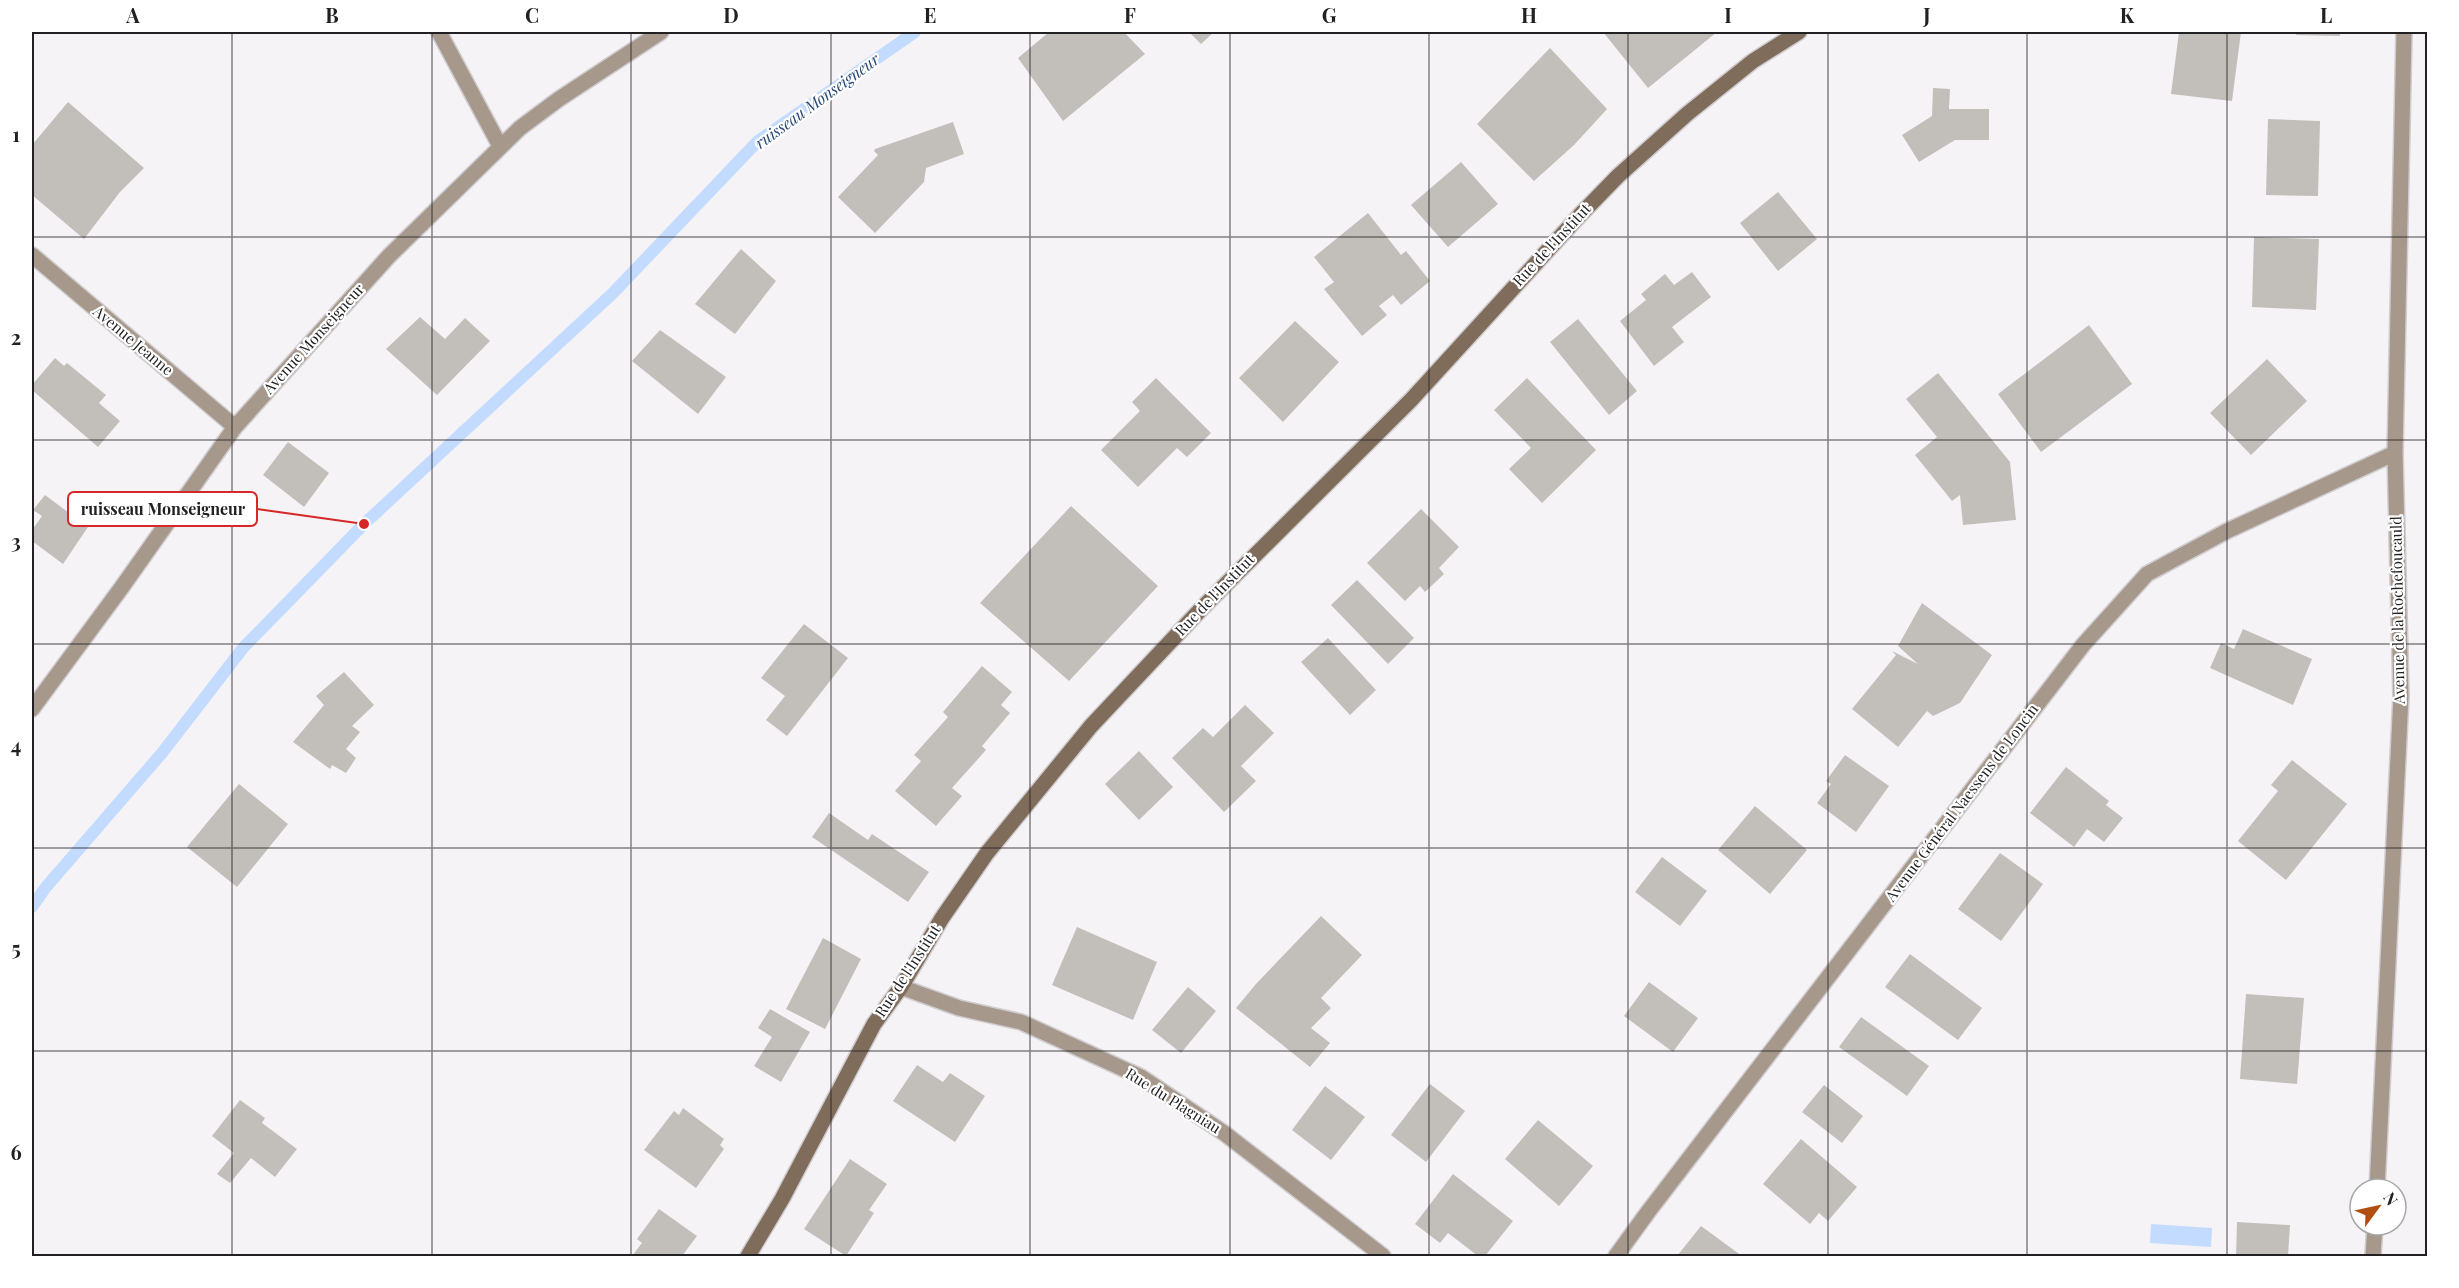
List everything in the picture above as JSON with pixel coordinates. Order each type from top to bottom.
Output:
[{"type":"street","points":[[439,32],[500,146]]},
{"type":"street","name":"Avenue Monseigneur","points":[[32,709],[235,427],[389,255],[520,128],[559,99],[661,32]]},
{"type":"street","name":"Rue de l'Institut","points":[[748,1257],[782,1199],[874,1024],[901,987],[942,918],[987,853],[1091,726],[1276,533],[1411,400],[1580,214],[1618,176],[1687,114],[1753,61],[1799,32]]},
{"type":"street","name":"Avenue de la Rochefoucauld","points":[[2378,1177],[2402,696],[2395,453],[2404,32]]},
{"type":"street","name":"Avenue Jeanne","points":[[32,255],[235,427]]},
{"type":"street","name":"Avenue Général Naessens de Loncin","points":[[1616,1257],[1648,1212],[2083,645],[2147,574],[2227,531],[2395,453]]},
{"type":"street","name":"Rue du Plagniau","points":[[901,987],[959,1008],[1021,1022],[1141,1077],[1224,1133],[1383,1257]]},
{"type":"street","points":[[2373,1257],[2374,1237]]},
{"type":"water","points":[[2151,1224],[2212,1228],[2211,1247],[2150,1243]]},
{"type":"building","points":[[1049,32],[1124,32],[1145,54],[1063,121],[1018,58]]},
{"type":"building","points":[[1189,32],[1214,32],[1201,44]]},
{"type":"building","points":[[1603,32],[1717,32],[1648,88]]},
{"type":"building","points":[[2179,32],[2241,32],[2232,101],[2171,94]]},
{"type":"building","points":[[2297,32],[2340,32],[2340,36],[2296,35]]},
{"type":"building","points":[[1550,48],[1607,109],[1574,145],[1534,181],[1477,124]]},
{"type":"building","points":[[1933,88],[1950,89],[1949,109],[1989,109],[1989,140],[1955,140],[1919,162],[1902,135],[1932,116]]},
{"type":"building","points":[[68,102],[144,168],[120,192],[84,239],[32,195],[32,145]]},
{"type":"building","points":[[2268,119],[2320,121],[2318,196],[2266,195]]},
{"type":"building","points":[[953,122],[964,154],[926,168],[924,182],[875,233],[838,197],[878,155],[875,149]]},
{"type":"building","points":[[1461,162],[1498,204],[1448,247],[1411,205]]},
{"type":"building","points":[[1778,192],[1817,239],[1778,271],[1740,223]]},
{"type":"building","points":[[1368,213],[1401,255],[1406,251],[1430,281],[1401,305],[1393,295],[1379,306],[1387,315],[1362,336],[1324,289],[1334,282],[1314,257]]},
{"type":"building","points":[[2254,237],[2319,239],[2316,310],[2252,307]]},
{"type":"building","points":[[741,249],[776,281],[735,334],[695,304]]},
{"type":"building","points":[[1692,272],[1711,297],[1672,327],[1684,342],[1654,366],[1620,321],[1646,300],[1641,294],[1665,274],[1674,285]]},
{"type":"building","points":[[420,317],[445,339],[465,318],[490,341],[437,395],[386,349]]},
{"type":"building","points":[[1578,319],[1637,391],[1609,415],[1550,342]]},
{"type":"building","points":[[1295,321],[1339,362],[1283,422],[1239,378]]},
{"type":"building","points":[[2089,325],[2132,384],[2041,452],[1998,394]]},
{"type":"building","points":[[660,330],[726,377],[698,414],[632,361]]},
{"type":"building","points":[[55,358],[64,366],[67,363],[106,395],[99,403],[120,421],[98,447],[32,390],[32,385]]},
{"type":"building","points":[[2267,359],[2307,401],[2251,455],[2210,413]]},
{"type":"building","points":[[1938,373],[2010,462],[2016,520],[1963,525],[1960,495],[1952,501],[1915,455],[1937,437],[1906,399]]},
{"type":"building","points":[[1156,378],[1211,433],[1187,457],[1177,448],[1138,487],[1101,450],[1140,411],[1132,402]]},
{"type":"building","points":[[1527,378],[1596,450],[1542,503],[1509,469],[1531,448],[1494,410]]},
{"type":"building","points":[[288,442],[329,473],[304,507],[263,475]]},
{"type":"building","points":[[45,495],[88,527],[63,564],[32,541],[32,530],[42,516],[33,510]]},
{"type":"building","points":[[1071,506],[1158,586],[1069,681],[980,603]]},
{"type":"building","points":[[1421,509],[1459,547],[1439,568],[1444,574],[1425,592],[1420,586],[1405,601],[1367,563]]},
{"type":"building","points":[[1357,580],[1414,638],[1388,664],[1331,605]]},
{"type":"building","points":[[1922,603],[1992,655],[1960,703],[1933,716],[1927,711],[1898,747],[1852,709],[1896,655],[1892,651],[1918,664],[1898,646]]},
{"type":"building","points":[[804,624],[848,658],[787,736],[766,720],[785,696],[761,678]]},
{"type":"building","points":[[2243,629],[2312,659],[2293,705],[2210,668],[2221,643],[2234,649]]},
{"type":"building","points":[[1328,638],[1376,690],[1350,715],[1301,662]]},
{"type":"building","points":[[982,666],[1012,692],[1001,705],[1010,713],[982,746],[986,750],[952,788],[962,796],[936,826],[895,791],[921,761],[914,755],[948,717],[943,712]]},
{"type":"building","points":[[344,672],[374,705],[352,726],[360,732],[346,749],[356,758],[346,773],[332,765],[330,769],[293,742],[324,705],[316,696]]},
{"type":"building","points":[[1245,705],[1274,733],[1241,766],[1256,781],[1224,812],[1172,758],[1203,728],[1213,737]]},
{"type":"building","points":[[1139,751],[1173,787],[1139,820],[1105,784]]},
{"type":"building","points":[[1845,755],[1889,786],[1856,832],[1817,803],[1831,784],[1826,781]]},
{"type":"building","points":[[2292,760],[2347,804],[2286,880],[2238,841],[2278,791],[2271,785]]},
{"type":"building","points":[[2066,767],[2109,801],[2106,805],[2123,818],[2104,842],[2087,829],[2074,847],[2030,813]]},
{"type":"building","points":[[239,784],[288,824],[237,887],[187,847]]},
{"type":"building","points":[[1755,806],[1807,850],[1770,894],[1718,850]]},
{"type":"building","points":[[829,813],[868,840],[872,834],[929,872],[908,902],[812,837]]},
{"type":"building","points":[[2000,853],[2043,884],[2001,941],[1958,909]]},
{"type":"building","points":[[1662,857],[1707,891],[1680,926],[1635,892]]},
{"type":"building","points":[[1321,916],[1362,955],[1321,998],[1331,1008],[1311,1028],[1330,1043],[1310,1067],[1236,1008]]},
{"type":"building","points":[[1077,927],[1157,962],[1133,1020],[1052,985]]},
{"type":"building","points":[[823,938],[861,959],[825,1029],[786,1009]]},
{"type":"building","points":[[1910,954],[1982,1008],[1958,1040],[1885,987]]},
{"type":"building","points":[[1649,982],[1698,1018],[1673,1052],[1624,1016]]},
{"type":"building","points":[[1188,987],[1216,1011],[1181,1053],[1152,1030]]},
{"type":"building","points":[[2246,994],[2304,998],[2297,1084],[2240,1079]]},
{"type":"building","points":[[770,1009],[810,1032],[781,1082],[754,1066],[772,1037],[758,1028]]},
{"type":"building","points":[[1861,1017],[1929,1066],[1907,1096],[1839,1047]]},
{"type":"building","points":[[917,1065],[943,1082],[950,1073],[985,1096],[955,1142],[893,1101]]},
{"type":"building","points":[[1430,1084],[1465,1111],[1426,1162],[1391,1135]]},
{"type":"building","points":[[1824,1085],[1863,1116],[1842,1143],[1802,1112]]},
{"type":"building","points":[[1325,1086],[1365,1117],[1331,1160],[1292,1130]]},
{"type":"building","points":[[240,1100],[265,1118],[262,1123],[297,1149],[275,1177],[251,1158],[230,1183],[217,1174],[234,1153],[212,1136]]},
{"type":"building","points":[[683,1108],[724,1139],[720,1145],[724,1149],[696,1188],[644,1150],[674,1111],[679,1115]]},
{"type":"building","points":[[1538,1120],[1593,1166],[1559,1206],[1505,1159]]},
{"type":"building","points":[[1801,1139],[1857,1187],[1828,1221],[1819,1213],[1810,1224],[1763,1184]]},
{"type":"building","points":[[850,1159],[887,1184],[869,1210],[874,1213],[846,1256],[804,1229]]},
{"type":"building","points":[[1453,1174],[1513,1221],[1485,1256],[1478,1256],[1448,1233],[1440,1243],[1415,1224]]},
{"type":"building","points":[[659,1209],[697,1236],[682,1256],[632,1256],[642,1243],[637,1239]]},
{"type":"building","points":[[2237,1222],[2290,1225],[2288,1256],[2236,1256]]},
{"type":"building","points":[[1701,1226],[1742,1256],[1677,1256]]},
{"type":"waterway","name":"ruisseau Monseigneur","points":[[32,907],[46,887],[162,753],[243,648],[364,524],[613,293],[758,141],[915,32]]},
{"type":"place","name":"ruisseau Monseigneur","points":[[364,524]]}]
